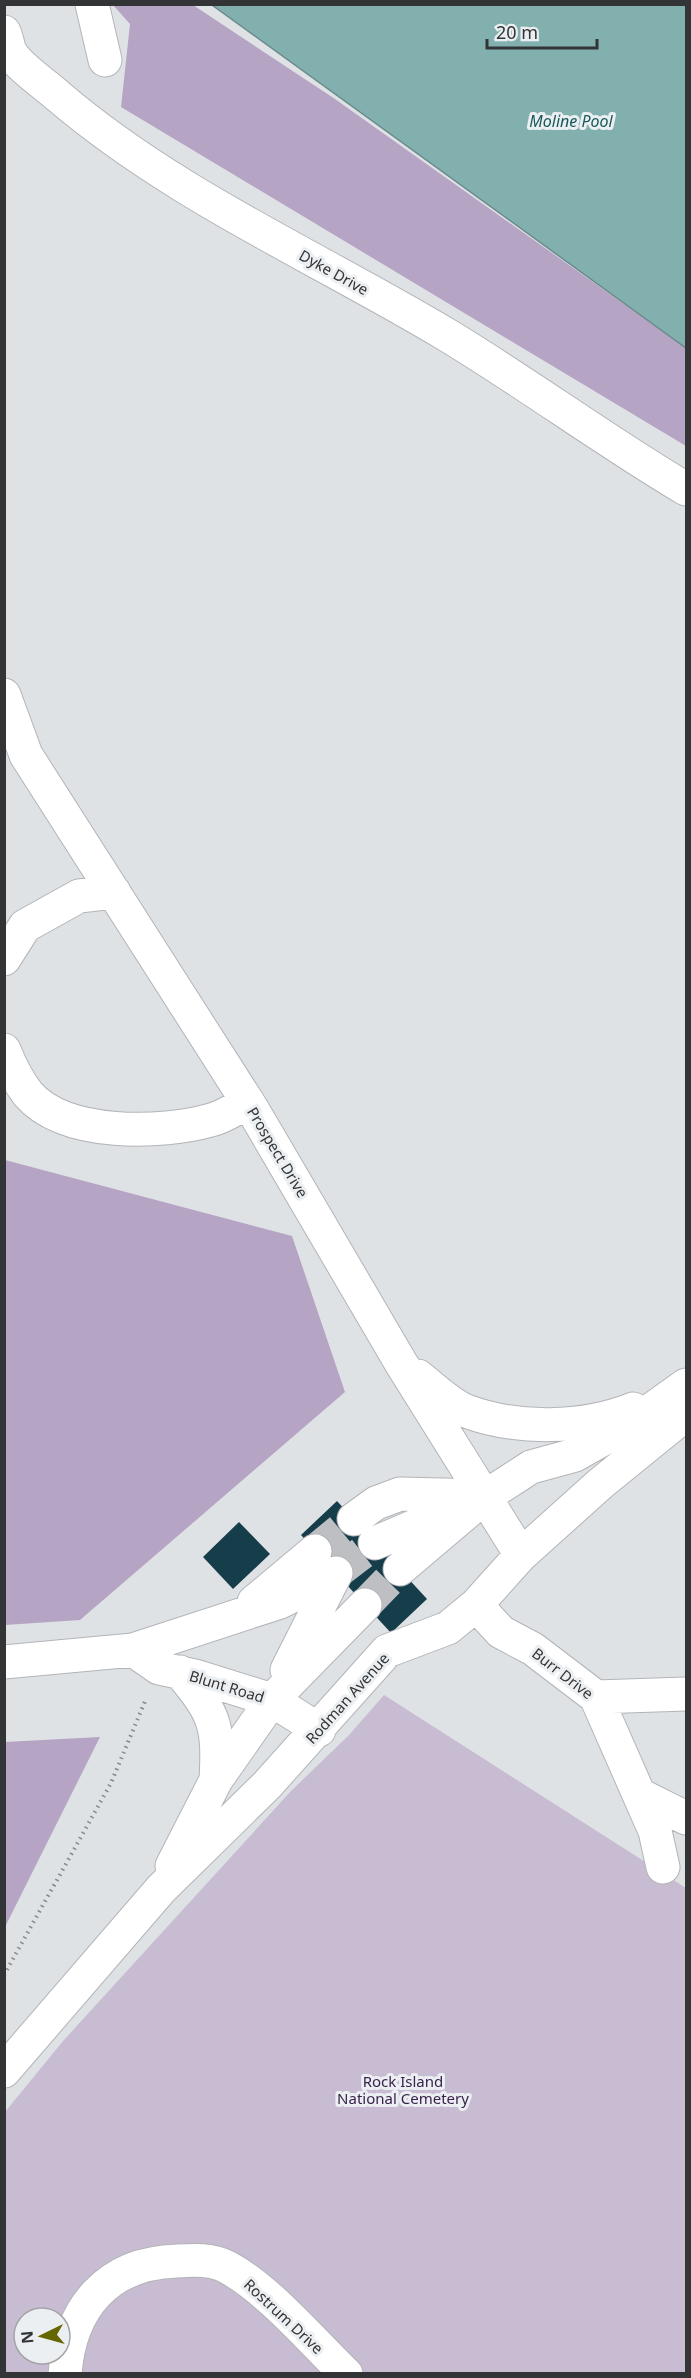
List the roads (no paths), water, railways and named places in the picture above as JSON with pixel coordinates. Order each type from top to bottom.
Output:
[{"type":"street","points":[[92,4],[105,60]]},
{"type":"street","name":"Dyke Drive","points":[[4,32],[11,54],[96,128],[173,178],[309,259],[445,334],[551,401],[624,452],[687,489]]},
{"type":"street","name":"Prospect Drive","points":[[4,695],[15,752],[114,892],[248,1101],[401,1363],[521,1555]]},
{"type":"street","points":[[4,959],[25,926],[80,896],[114,892]]},
{"type":"street","points":[[4,1050],[11,1068],[30,1095],[63,1118],[96,1126],[123,1129],[177,1126],[213,1120],[248,1101]]},
{"type":"street","points":[[401,1363],[465,1410],[503,1420],[538,1425],[577,1422],[622,1414],[683,1397]]},
{"type":"street","points":[[400,1569],[486,1496],[531,1467],[575,1455],[683,1397]]},
{"type":"street","name":"Rodman Avenue","points":[[4,2071],[161,1889],[267,1785],[387,1652],[448,1628],[476,1605],[521,1555],[600,1484],[683,1397]]},
{"type":"street","points":[[365,1531],[376,1503],[400,1494],[486,1496]]},
{"type":"street","name":"Blunt Road","points":[[157,1663],[194,1632],[280,1602],[328,1567],[320,1609],[272,1700]]},
{"type":"street","name":"Rodman Avenue","points":[[161,1889],[216,1780],[272,1700],[365,1605]]},
{"type":"street","name":"Burr Drive","points":[[476,1605],[501,1632],[533,1649],[596,1697],[655,1831],[663,1867]]},
{"type":"street","name":"Blunt Road","points":[[4,1662],[157,1663],[272,1700],[319,1730]]},
{"type":"street","points":[[157,1663],[204,1701],[215,1727],[216,1780]]},
{"type":"street","points":[[596,1697],[687,1694]]},
{"type":"street","points":[[640,1795],[687,1818]]},
{"type":"street","name":"Rostrum Drive","points":[[65,2373],[66,2358],[77,2319],[93,2295],[114,2277],[138,2267],[171,2261],[201,2260],[225,2265],[254,2285],[346,2373]]},
{"type":"water","name":"Moline Pool","points":[[212,5],[686,5],[686,348]]},
{"type":"tunnel","points":[[315,1551],[354,1519]]},
{"type":"tunnel","points":[[336,1573],[375,1543]]},
{"type":"tunnel","points":[[365,1605],[400,1569]]},
{"type":"park label","name":"Rock Island National Cemetery","points":[[403,2090]]}]
